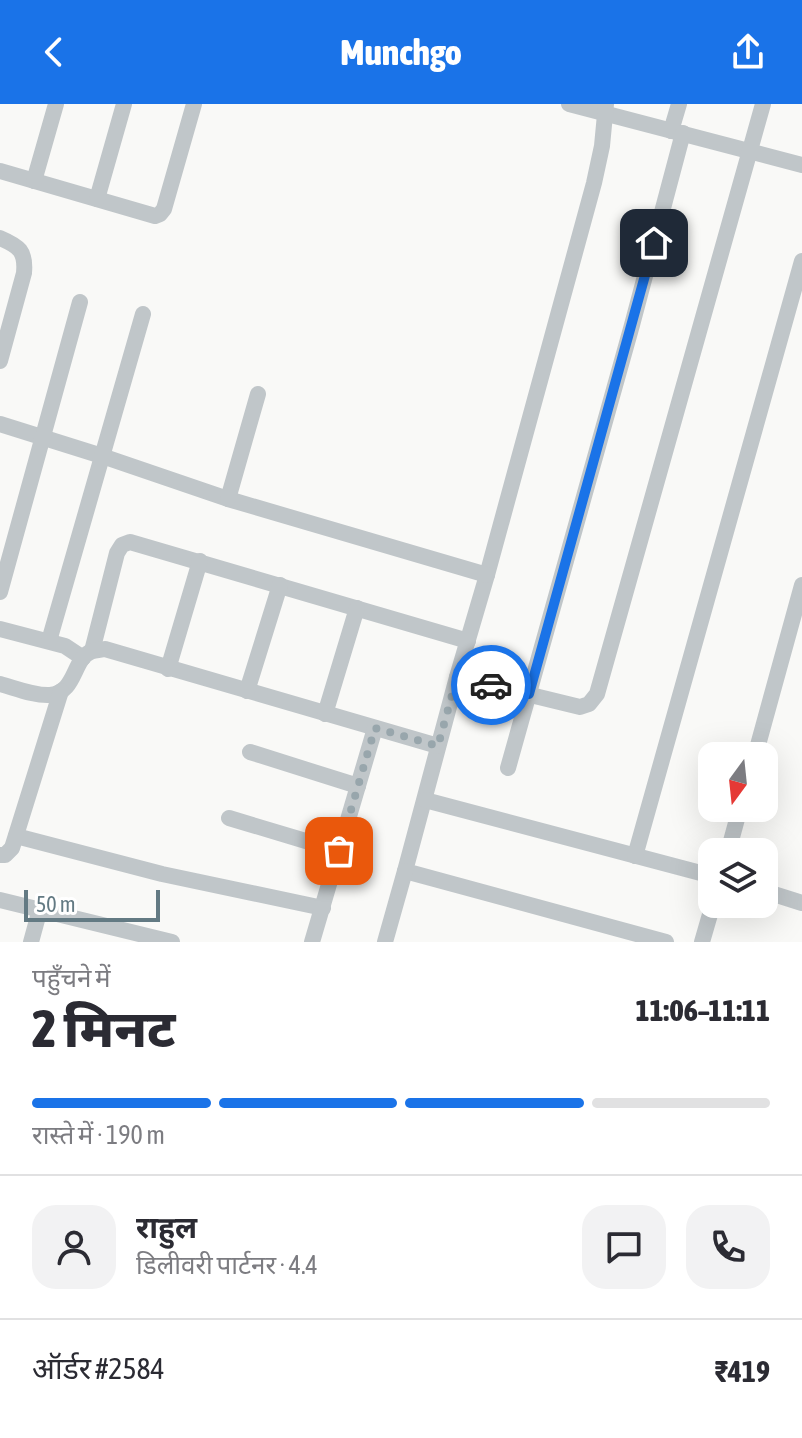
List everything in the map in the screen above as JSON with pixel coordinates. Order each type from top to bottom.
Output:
[{"type":"street","points":[[34,181],[56,104]]},
{"type":"street","points":[[97,199],[124,104]]},
{"type":"street","points":[[0,171],[155,216],[164,209],[194,104]]},
{"type":"street","points":[[569,104],[606,109],[677,132],[802,165]]},
{"type":"street","points":[[508,768],[677,132],[679,104]]},
{"type":"street","points":[[457,677],[580,707],[589,704],[597,694],[763,104]]},
{"type":"street","points":[[385,942],[594,183],[606,109]]},
{"type":"street","points":[[0,238],[21,250],[25,260],[0,361]]},
{"type":"street","points":[[635,856],[802,261]]},
{"type":"street","points":[[0,592],[80,302]]},
{"type":"street","points":[[49,641],[143,314]]},
{"type":"street","points":[[228,499],[258,394]]},
{"type":"street","points":[[0,424],[228,499],[487,575]]},
{"type":"street","points":[[0,684],[48,695],[61,691],[70,683],[88,655],[117,553],[122,545],[130,542],[468,641]]},
{"type":"street","points":[[168,669],[200,561]]},
{"type":"street","points":[[247,691],[280,585]]},
{"type":"street","points":[[759,742],[802,585]]},
{"type":"street","points":[[325,714],[357,608]]},
{"type":"street","points":[[0,629],[88,655],[105,649],[438,746]]},
{"type":"street","points":[[0,855],[5,855],[12,848],[61,691]]},
{"type":"street","points":[[312,942],[375,728]]},
{"type":"street","points":[[250,752],[358,786]]},
{"type":"street","points":[[425,800],[698,872]]},
{"type":"street","points":[[229,818],[339,851]]},
{"type":"street","points":[[16,836],[162,874],[323,908]]},
{"type":"street","points":[[405,871],[666,942]]},
{"type":"street","points":[[778,895],[802,903]]},
{"type":"street","points":[[0,900],[40,909],[104,934],[171,942]]},
{"type":"street","points":[[31,942],[40,909]]},
{"type":"street","points":[[702,942],[709,918]]},
{"type":"way so far","points":[[339,851],[375,728],[438,746],[457,677],[491,685]]},
{"type":"route","points":[[491,685],[529,694],[654,243]]}]
